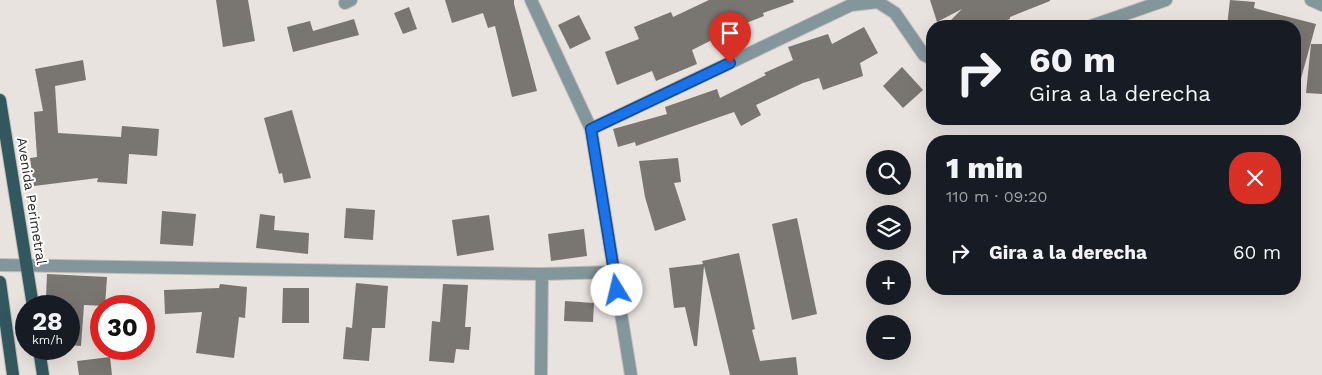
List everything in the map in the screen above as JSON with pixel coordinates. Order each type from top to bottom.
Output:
[{"type":"main road","name":"Avenida Perimetral","points":[[0,100],[31,295]]},
{"type":"main road","points":[[0,282],[13,375]]},
{"type":"main road","points":[[41,360],[43,375]]},
{"type":"street","points":[[531,0],[591,129],[631,375]]},
{"type":"street","points":[[1108,20],[1166,0]]},
{"type":"street","points":[[1310,0],[1322,6]]},
{"type":"street","points":[[591,129],[851,5],[878,2],[895,13],[926,56]]},
{"type":"street","points":[[0,265],[542,274],[614,272]]},
{"type":"street","points":[[541,375],[542,274]]},
{"type":"building","points":[[216,0],[248,0],[255,41],[223,47]]},
{"type":"building","points":[[445,0],[514,0],[537,91],[512,97],[495,26],[488,28],[483,13],[452,23]]},
{"type":"building","points":[[709,0],[793,0],[794,2],[763,13],[764,16],[726,31],[726,33],[692,50],[697,64],[656,81],[652,71],[617,85],[605,52],[639,39],[634,27],[671,12],[673,17]]},
{"type":"building","points":[[930,0],[1050,0],[1007,20],[951,20],[962,9],[941,20],[936,20]]},
{"type":"building","points":[[1230,0],[1255,2],[1254,8],[1300,20],[1228,20]]},
{"type":"building","points":[[409,7],[417,29],[403,34],[394,13]]},
{"type":"building","points":[[579,15],[591,39],[570,49],[558,25]]},
{"type":"building","points":[[354,19],[359,35],[293,52],[287,27],[310,21],[313,31]]},
{"type":"building","points":[[1301,20],[1316,24],[1301,78]]},
{"type":"building","points":[[864,27],[878,53],[860,63],[863,76],[823,90],[819,78],[803,83],[756,105],[761,115],[741,126],[734,112],[636,146],[635,142],[618,147],[613,129],[667,114],[665,107],[717,89],[720,98],[766,75],[764,73],[793,60],[788,47],[828,34],[832,44]]},
{"type":"building","points":[[1311,44],[1322,44],[1322,94],[1306,93]]},
{"type":"building","points":[[83,60],[86,80],[55,86],[58,133],[121,137],[122,126],[159,129],[157,156],[129,154],[127,184],[97,182],[98,178],[34,186],[30,158],[37,157],[34,112],[43,111],[35,69]]},
{"type":"building","points":[[902,67],[923,90],[903,108],[883,86]]},
{"type":"building","points":[[292,110],[311,178],[284,183],[282,173],[279,174],[264,118]]},
{"type":"building","points":[[678,158],[681,182],[674,183],[686,220],[655,231],[645,197],[639,161]]},
{"type":"building","points":[[346,208],[375,210],[373,240],[344,238]]},
{"type":"building","points":[[162,211],[196,214],[193,246],[160,244]]},
{"type":"building","points":[[260,214],[275,216],[274,230],[309,233],[308,254],[256,248]]},
{"type":"building","points":[[489,215],[494,250],[457,256],[452,220]]},
{"type":"building","points":[[797,218],[817,314],[792,320],[772,224]]},
{"type":"building","points":[[584,229],[587,256],[551,261],[548,234]]},
{"type":"building","points":[[739,253],[755,329],[752,330],[760,361],[796,357],[798,375],[730,375],[704,266],[697,346],[694,346],[685,307],[674,308],[669,268],[703,264],[702,261]]},
{"type":"building","points":[[47,274],[107,277],[106,295],[90,295],[90,305],[84,305],[81,346],[80,295],[46,295]]},
{"type":"building","points":[[356,283],[388,286],[385,328],[372,328],[369,361],[343,359],[346,327],[352,328]]},
{"type":"building","points":[[220,284],[247,287],[245,318],[239,317],[234,358],[196,353],[202,312],[165,314],[164,290],[219,288]]},
{"type":"building","points":[[443,284],[468,285],[465,327],[471,327],[469,350],[456,349],[454,363],[429,361],[432,321],[440,322]]},
{"type":"building","points":[[283,288],[309,288],[309,323],[282,323]]},
{"type":"building","points":[[565,301],[594,303],[593,322],[564,321]]},
{"type":"building","points":[[110,360],[112,375],[79,375],[77,361]]},
{"type":"route","points":[[617,290],[591,129],[730,63]]}]
